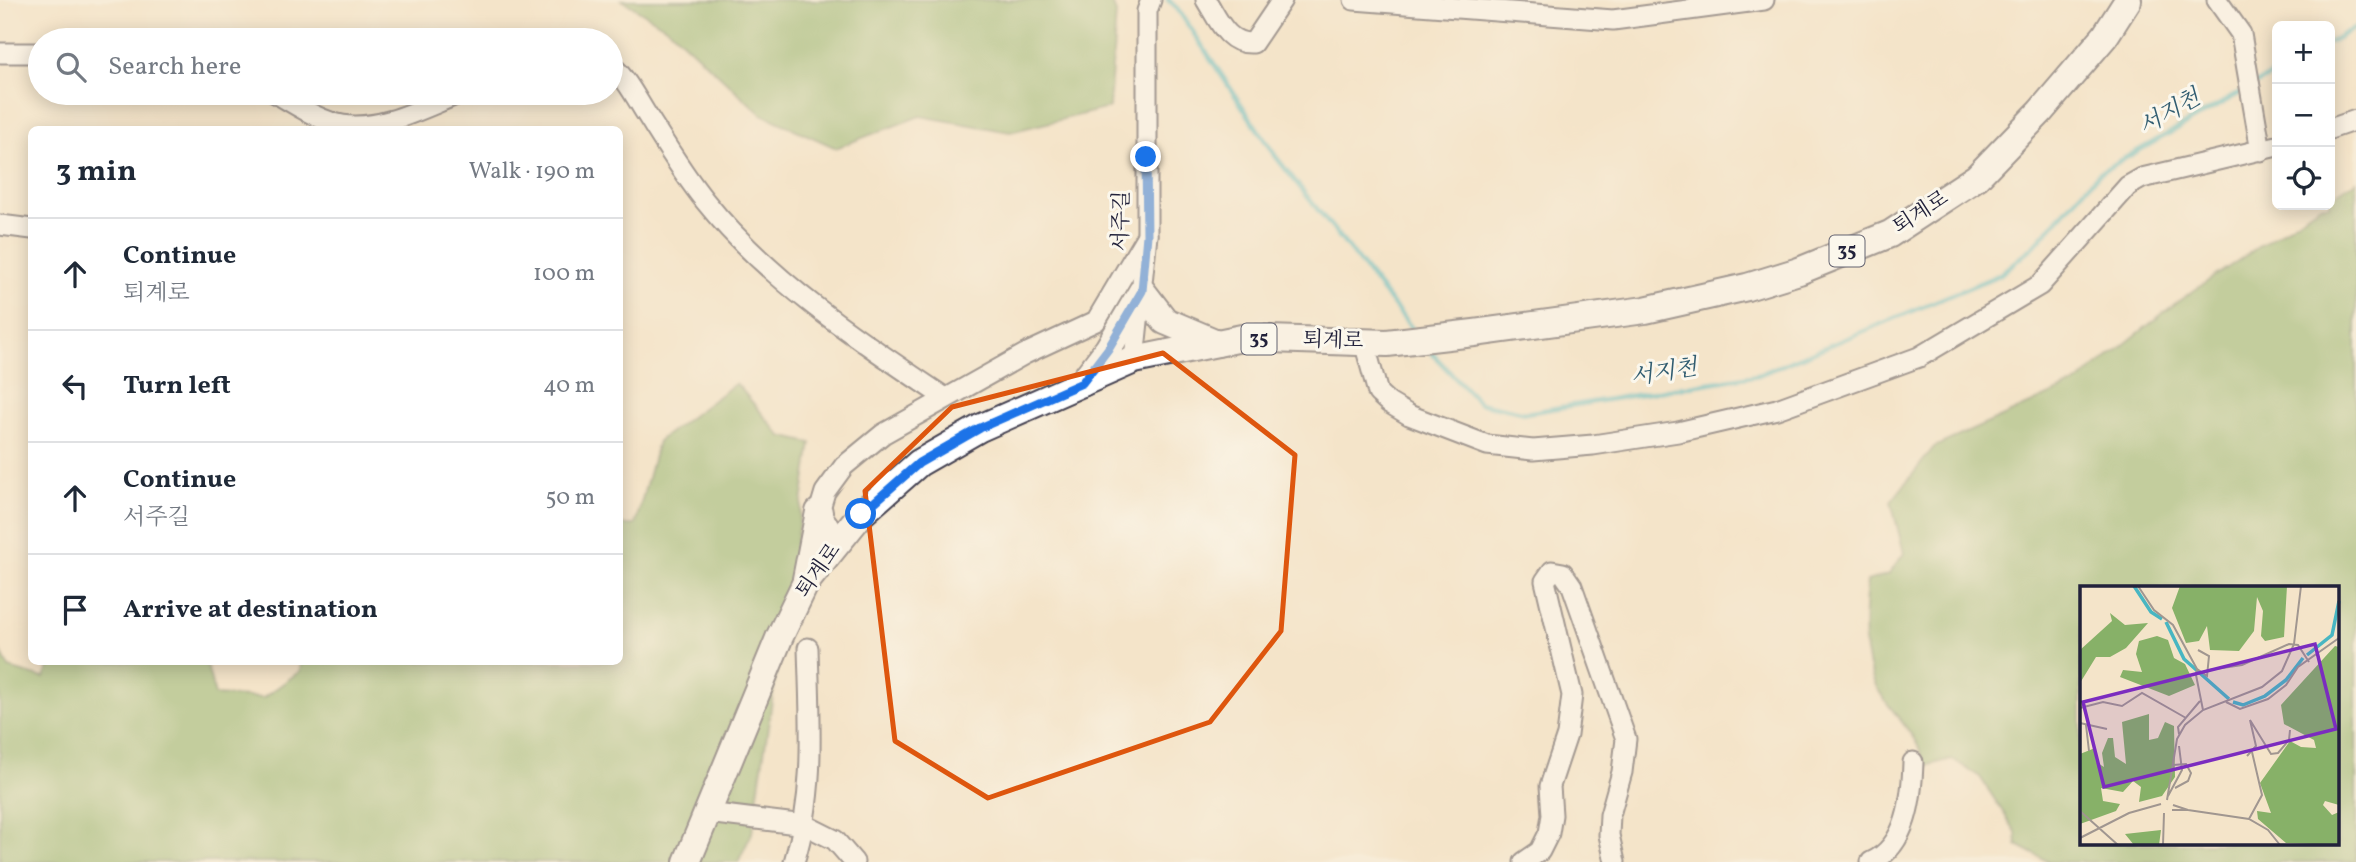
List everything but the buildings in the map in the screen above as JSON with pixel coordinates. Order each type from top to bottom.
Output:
[{"type":"main road","name":"퇴계로","points":[[687,862],[780,636],[806,582],[861,514],[919,463],[980,428],[1135,360],[1242,338],[1375,343],[1474,333],[1645,310],[1747,287],[1800,271],[1890,234],[1977,177],[2040,113],[2105,36],[2128,0]]},
{"type":"main road","points":[[1082,383],[1108,349],[1142,291],[1165,321],[1217,343]]},
{"type":"main road","points":[[806,582],[819,512]]},
{"type":"street","points":[[1206,0],[1227,34],[1241,44],[1253,43],[1282,0]]},
{"type":"street","points":[[1354,0],[1613,20],[1764,0]]},
{"type":"street","points":[[1375,343],[1378,393],[1389,403],[1409,415],[1487,445],[1533,450],[1592,445],[1678,432],[1777,408],[1919,357],[2040,285],[2129,186],[2142,178],[2269,149],[2255,109],[2241,34],[2217,0]]},
{"type":"street","name":"서주길","points":[[1135,360],[1147,235],[1149,5]]},
{"type":"street","points":[[0,53],[28,53]]},
{"type":"street","points":[[623,80],[704,200],[739,240],[790,285],[888,360],[944,397]]},
{"type":"street","points":[[300,105],[341,125],[362,126],[386,121],[429,105]]},
{"type":"street","points":[[2335,127],[2356,120]]},
{"type":"street","points":[[0,225],[28,228]]},
{"type":"street","points":[[840,540],[819,512],[825,492],[844,466],[883,434],[944,397],[1025,354],[1096,321],[1147,235]]},
{"type":"street","points":[[1524,862],[1540,851],[1549,834],[1552,815],[1550,786],[1566,735],[1572,695],[1545,581],[1552,571],[1563,573],[1572,586],[1626,739],[1622,772],[1610,825],[1615,862]]},
{"type":"street","points":[[794,862],[805,825],[810,777],[808,648]]},
{"type":"street","points":[[1871,862],[1898,837],[1912,798],[1913,762]]},
{"type":"street","points":[[707,813],[805,825],[835,840],[853,862]]},
{"type":"highlighted area","points":[[1163,353],[1295,455],[1281,631],[1210,722],[988,798],[895,741],[865,491],[952,407]]},
{"type":"green space","points":[[622,0],[1111,0],[1116,13],[1109,108],[1010,132],[920,116],[836,148],[761,114],[669,29]]},
{"type":"green space","points":[[2356,181],[2356,862],[2049,862],[2017,845],[2016,832],[1980,777],[1952,759],[1925,766],[1917,744],[1883,698],[1872,676],[1864,621],[1867,581],[1889,574],[1904,553],[1891,502],[1934,447],[2075,384],[2177,302],[2313,210],[2335,210],[2335,195]]},
{"type":"green space","points":[[736,383],[781,436],[811,443],[752,833],[738,862],[0,862],[0,650],[9,668],[44,678],[50,665],[207,665],[215,695],[263,698],[300,671],[301,665],[623,665],[623,525],[635,525],[658,441]]},
{"type":"waterway","name":"서지천","points":[[1168,0],[1177,8],[1276,157],[1414,331]]},
{"type":"waterway","name":"서지천","points":[[2335,39],[2356,27]]},
{"type":"waterway","name":"서지천","points":[[2253,86],[2272,75]]},
{"type":"waterway","name":"서지천","points":[[1426,347],[1479,403],[1526,413],[1758,375],[1999,275],[2034,246],[2099,173],[2245,90]]},
{"type":"route","points":[[861,514],[919,463],[980,428],[1082,383],[1108,349],[1142,291],[1147,235],[1146,157]]}]
